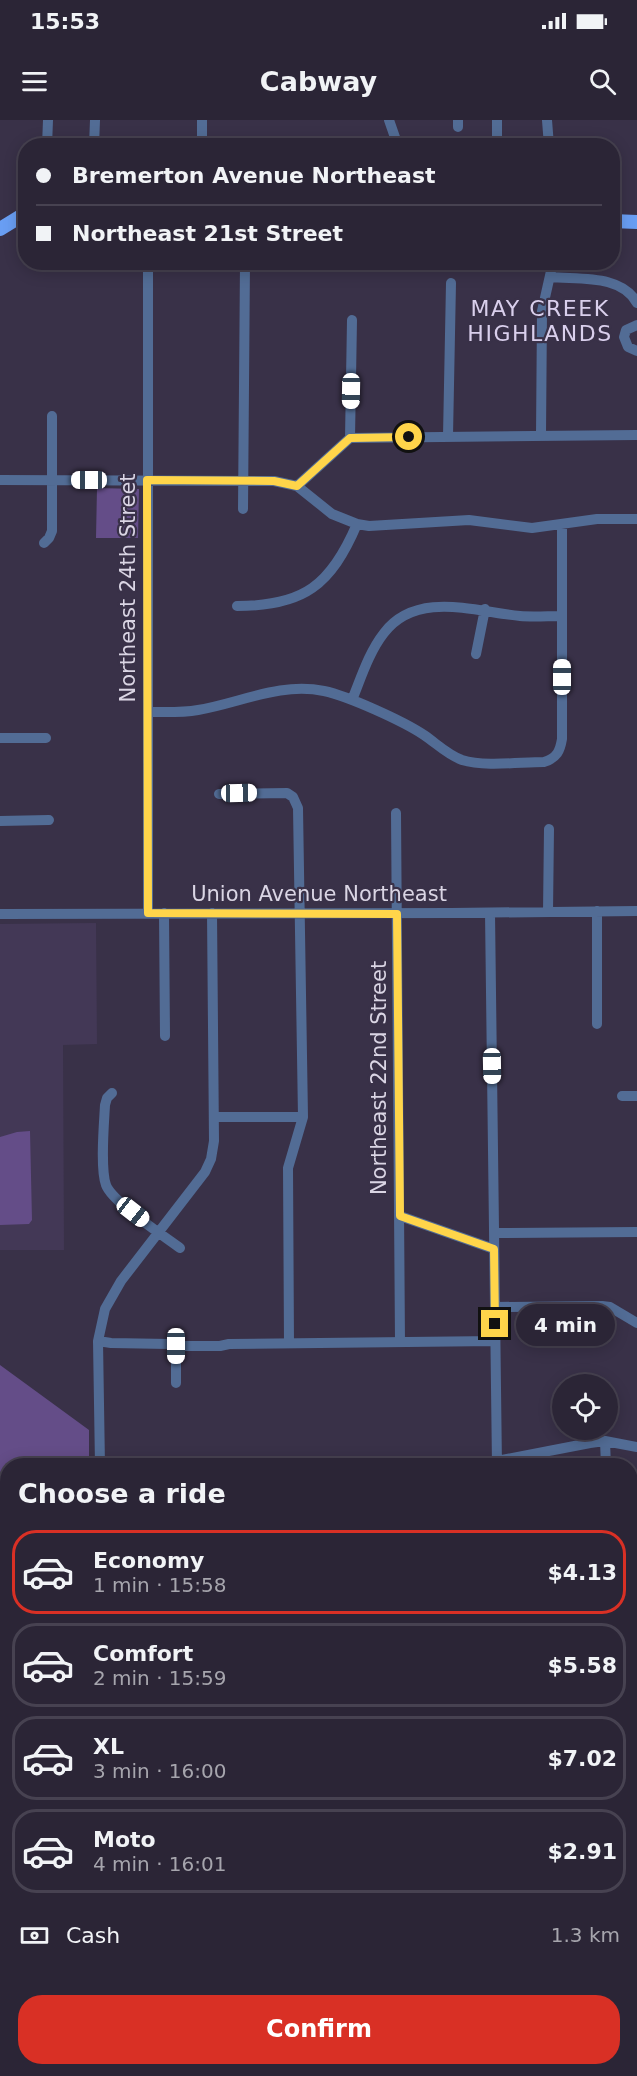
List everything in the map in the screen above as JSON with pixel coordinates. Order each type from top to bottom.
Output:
[{"type":"main road","points":[[0,228],[18,218]]},
{"type":"main road","points":[[620,221],[637,222]]},
{"type":"street","points":[[47,138],[48,120]]},
{"type":"street","points":[[94,138],[95,120]]},
{"type":"street","points":[[202,120],[202,138]]},
{"type":"street","points":[[389,120],[395,138]]},
{"type":"street","points":[[497,120],[497,138]]},
{"type":"street","points":[[547,120],[548,138]]},
{"type":"street","name":"Northeast 24th Street","points":[[148,270],[148,913]]},
{"type":"street","points":[[243,509],[245,270]]},
{"type":"street","points":[[541,435],[542,310],[551,270]]},
{"type":"street","points":[[550,277],[621,285],[632,294],[637,303]]},
{"type":"street","points":[[448,436],[452,283]]},
{"type":"street","points":[[350,438],[352,320]]},
{"type":"street","points":[[637,325],[627,330],[624,337],[628,347],[637,351]]},
{"type":"street","points":[[44,543],[52,531],[52,416]]},
{"type":"street","points":[[297,486],[350,438],[637,435]]},
{"type":"street","points":[[0,480],[274,481],[297,486],[332,514],[357,524],[381,527],[469,520],[532,528],[609,518],[637,519]]},
{"type":"street","points":[[237,606],[273,605],[311,589],[333,569],[345,551],[357,524]]},
{"type":"street","points":[[148,712],[199,710],[264,693],[294,688],[323,691],[352,700],[411,728],[446,752],[463,760],[482,763],[544,762],[556,757],[562,739],[562,525]]},
{"type":"street","points":[[352,700],[385,632],[400,618],[419,610],[448,606],[485,609],[519,616],[561,616]]},
{"type":"street","points":[[476,654],[485,609]]},
{"type":"street","points":[[0,738],[46,738]]},
{"type":"street","points":[[219,794],[279,792],[293,797],[298,808],[299,914],[302,935],[303,1117],[288,1168],[289,1343]]},
{"type":"street","name":"Northeast 22nd Street","points":[[396,813],[400,1342]]},
{"type":"street","points":[[0,821],[49,820]]},
{"type":"street","points":[[548,912],[549,829]]},
{"type":"street","points":[[597,911],[597,1024]]},
{"type":"street","name":"Union Avenue Northeast","points":[[0,914],[397,914],[637,911]]},
{"type":"street","points":[[164,913],[165,1036]]},
{"type":"street","points":[[490,913],[497,1458]]},
{"type":"street","points":[[100,1458],[98,1341],[101,1324],[111,1298],[121,1281],[205,1172],[211,1159],[215,1117],[212,914]]},
{"type":"street","points":[[112,1093],[105,1105],[104,1173],[107,1188],[116,1199],[180,1248]]},
{"type":"street","points":[[622,1096],[637,1096]]},
{"type":"street","points":[[215,1117],[303,1117]]},
{"type":"street","points":[[400,1216],[494,1249]]},
{"type":"street","points":[[494,1233],[637,1232]]},
{"type":"street","points":[[495,1307],[602,1305],[610,1307],[637,1323]]},
{"type":"street","points":[[98,1341],[111,1344],[176,1346],[495,1341]]},
{"type":"street","points":[[176,1346],[176,1383]]},
{"type":"street","points":[[523,1458],[605,1442],[637,1447]]},
{"type":"street","points":[[605,1442],[606,1458]]},
{"type":"shaded area","points":[[97,488],[139,489],[138,538],[96,538]]},
{"type":"shaded area","points":[[96,923],[97,1044],[63,1045],[64,1250],[0,1250],[0,924]]},
{"type":"shaded area","points":[[30,1131],[32,1220],[29,1224],[0,1225],[0,1137]]},
{"type":"shaded area","points":[[0,1365],[89,1430],[89,1458],[0,1458]]},
{"type":"district","name":"MAY CREEK HIGHLANDS","points":[[540,320]]},
{"type":"route","points":[[409,437],[350,438],[297,486],[274,481],[147,480],[148,913],[397,914],[400,1216],[494,1249],[495,1324]]}]
